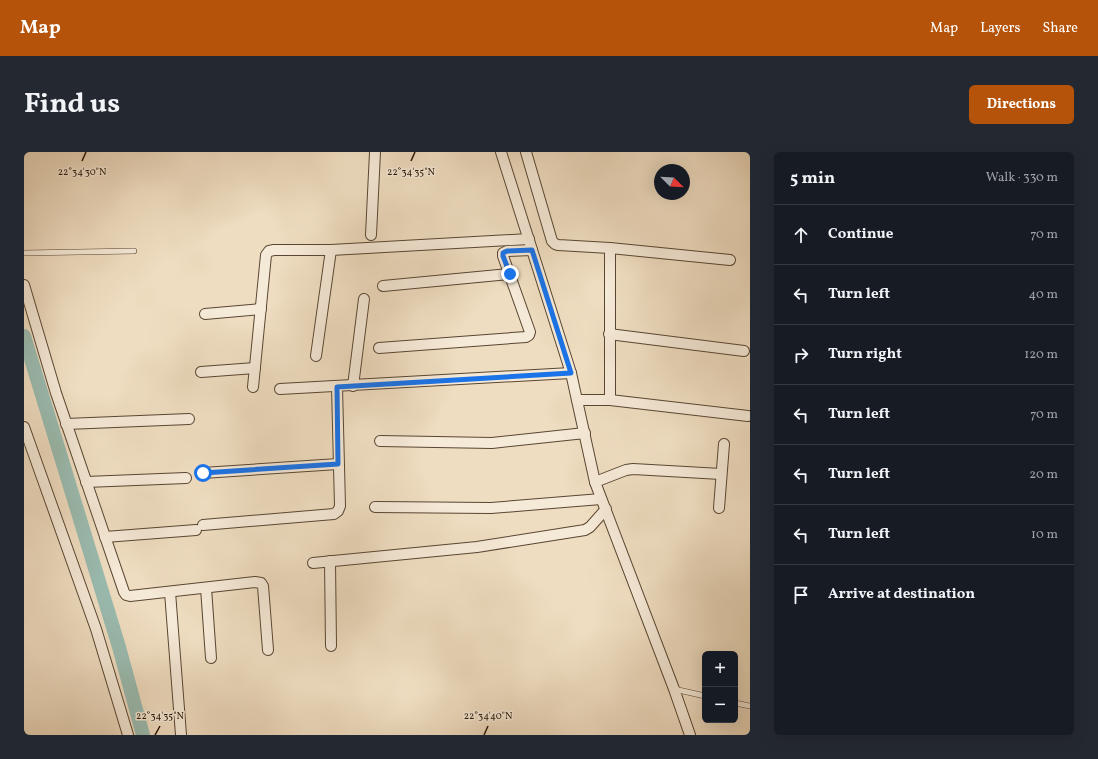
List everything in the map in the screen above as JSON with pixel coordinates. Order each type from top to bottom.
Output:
[{"type":"street","points":[[371,235],[375,152]]},
{"type":"street","points":[[500,152],[571,373],[595,482],[674,688],[690,735]]},
{"type":"street","points":[[526,152],[552,241],[555,244],[730,260]]},
{"type":"street","points":[[253,387],[266,255],[269,251],[331,250],[529,239]]},
{"type":"street","points":[[610,248],[610,400]]},
{"type":"street","points":[[316,356],[331,250]]},
{"type":"street","points":[[379,348],[526,337],[530,332],[503,253],[507,251],[532,250]]},
{"type":"street","points":[[383,286],[510,274]]},
{"type":"street","points":[[24,285],[66,424],[126,595],[130,596],[170,592],[255,582],[261,583],[263,586],[268,650]]},
{"type":"street","points":[[353,386],[364,299]]},
{"type":"street","points":[[205,314],[261,309]]},
{"type":"street","points":[[609,334],[744,351]]},
{"type":"street","points":[[201,372],[255,368]]},
{"type":"street","points":[[280,389],[571,373]]},
{"type":"street","points":[[105,537],[334,514],[338,511],[340,506],[337,387]]},
{"type":"street","points":[[577,400],[610,400],[748,416]]},
{"type":"street","points":[[66,424],[189,419]]},
{"type":"street","points":[[24,427],[94,623],[128,735]]},
{"type":"street","points":[[380,441],[492,443],[585,433]]},
{"type":"street","points":[[718,508],[724,444]]},
{"type":"street","points":[[203,473],[338,464]]},
{"type":"street","points":[[595,482],[626,470],[633,469],[721,474]]},
{"type":"street","points":[[86,482],[186,478]]},
{"type":"street","points":[[375,507],[491,508],[601,499]]},
{"type":"street","points":[[313,563],[476,547],[585,530],[590,527],[606,510]]},
{"type":"street","points":[[330,561],[331,646]]},
{"type":"street","points":[[206,588],[211,658]]},
{"type":"street","points":[[170,592],[181,735]]},
{"type":"lane","points":[[24,252],[134,251]]},
{"type":"lane","points":[[674,688],[702,695]]},
{"type":"lane","points":[[738,704],[750,706]]},
{"type":"waterway","points":[[24,336],[119,647],[143,735]]},
{"type":"route","points":[[203,473],[338,464],[337,387],[571,373],[532,250],[507,251],[503,253],[510,274]]}]
